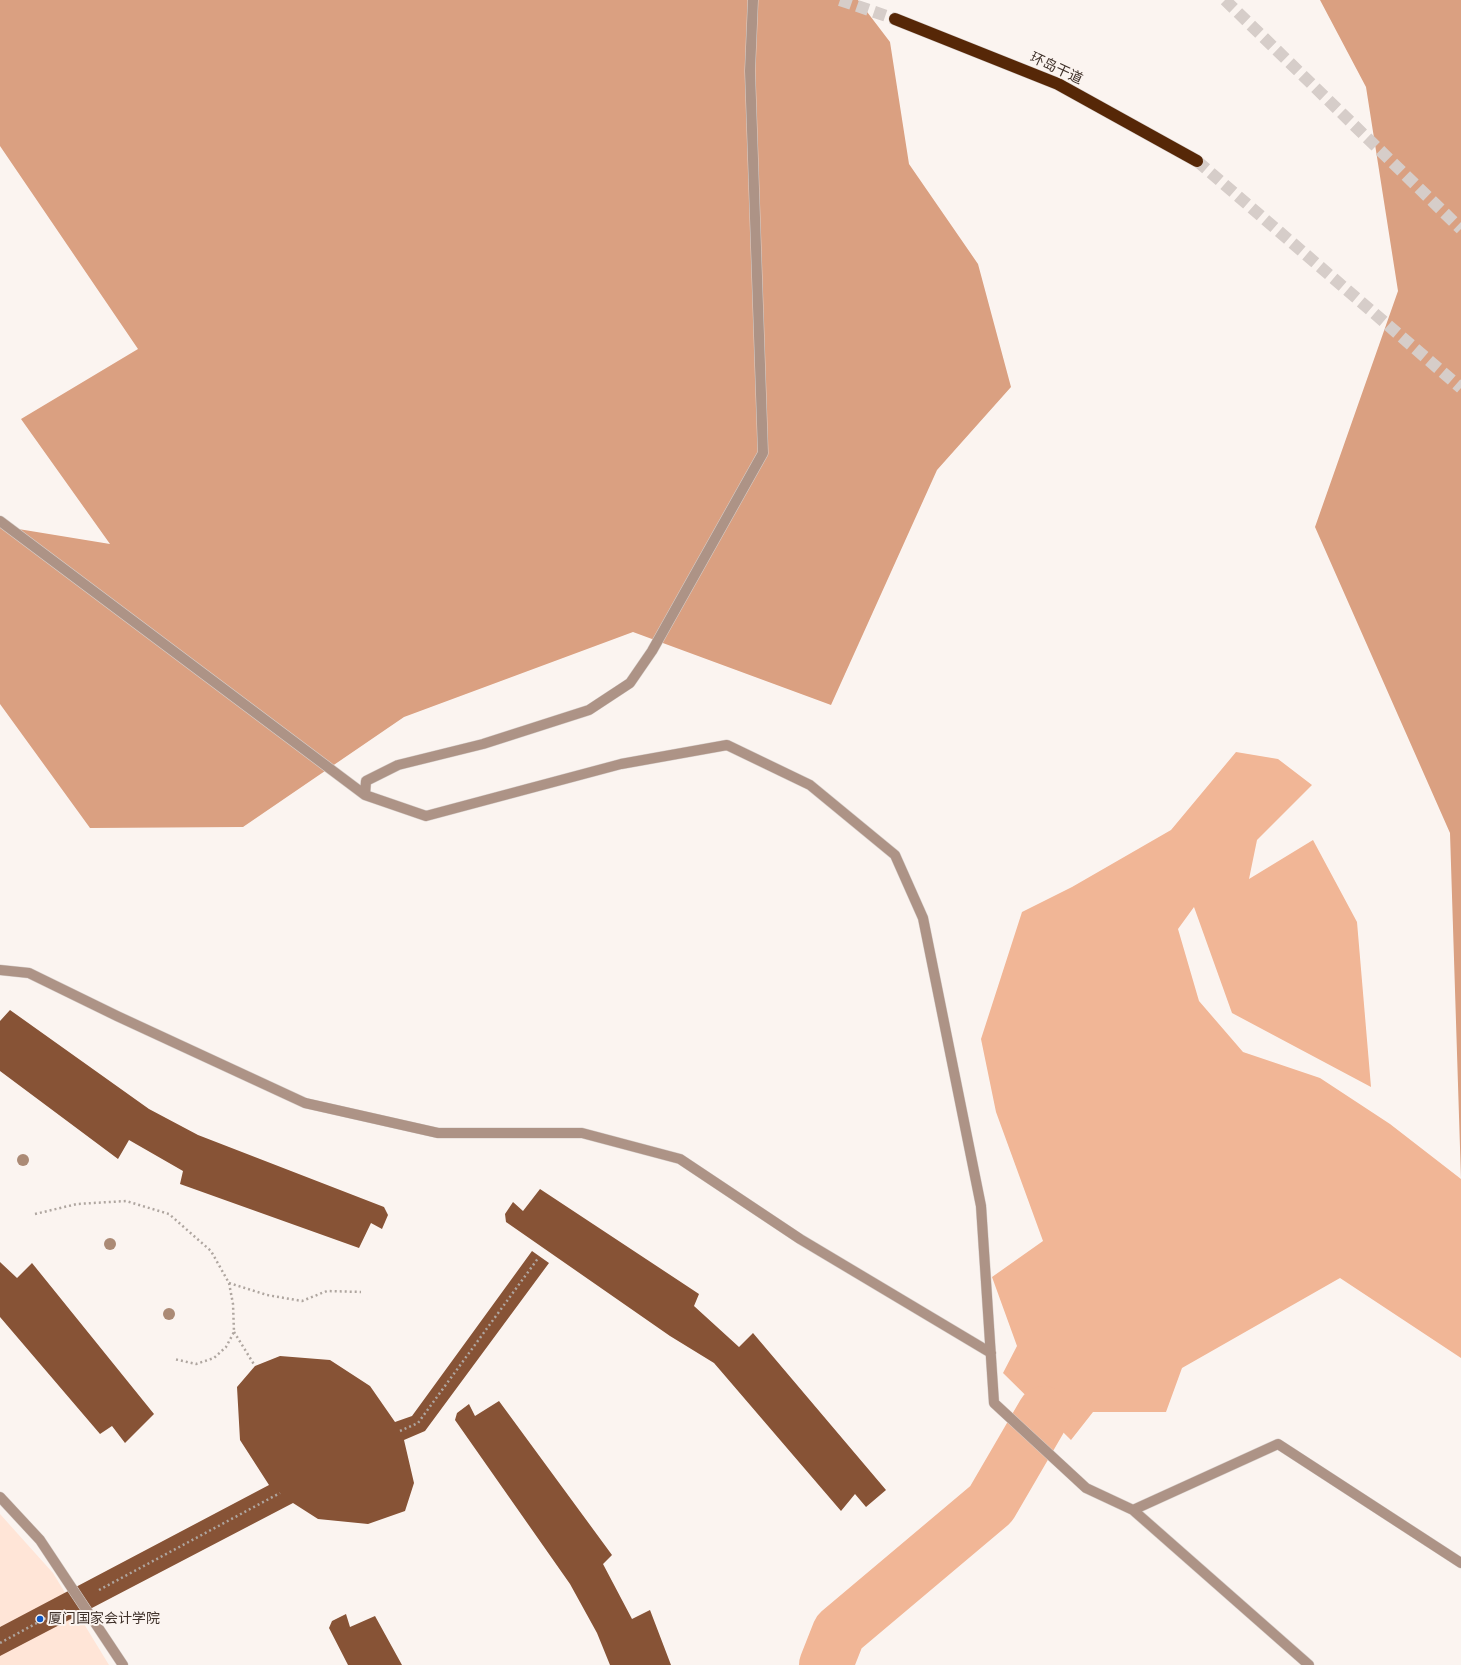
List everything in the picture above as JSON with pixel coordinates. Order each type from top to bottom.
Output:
[{"type":"highway","name":"环岛干道","points":[[895,19],[1058,84],[1197,162]]},
{"type":"street","points":[[365,794],[366,781],[398,765],[483,744],[589,710],[630,683],[652,651],[763,453],[750,71],[753,0]]},
{"type":"street","points":[[0,521],[365,794],[426,816],[621,764],[727,745],[810,785],[895,855],[923,918],[981,1206],[994,1403],[1086,1488],[1133,1510],[1309,1665]]},
{"type":"street","points":[[0,970],[28,973],[305,1103],[438,1133],[582,1133],[680,1160],[800,1239],[991,1353]]},
{"type":"street","points":[[1133,1510],[1278,1444],[1461,1563]]},
{"type":"street","points":[[0,1497],[40,1540],[123,1665]]},
{"type":"path","points":[[35,1214],[77,1204],[126,1201],[169,1214],[211,1251],[229,1283],[233,1304],[234,1332],[255,1366]]},
{"type":"path","points":[[400,1431],[418,1423],[539,1257]]},
{"type":"path","points":[[229,1283],[267,1295],[302,1301],[327,1291],[361,1292]]},
{"type":"path","points":[[174,1360],[196,1364],[214,1358],[226,1347],[234,1332]]},
{"type":"path","points":[[93,1593],[280,1493]]},
{"type":"path","points":[[0,1643],[57,1612]]},
{"type":"shaded area","points":[[0,0],[858,0],[890,42],[909,164],[978,264],[1011,387],[937,470],[831,705],[633,632],[404,717],[243,827],[90,828],[0,704],[0,526],[110,544],[21,419],[138,349],[0,146]]},
{"type":"shaded area","points":[[1320,0],[1461,0],[1461,1179],[1450,833],[1315,527],[1398,291],[1366,87]]},
{"type":"shaded area","points":[[1236,752],[1278,759],[1312,785],[1257,840],[1249,879],[1313,840],[1357,922],[1371,1087],[1232,1013],[1194,907],[1178,929],[1199,1001],[1243,1052],[1320,1078],[1390,1124],[1461,1179],[1461,1358],[1340,1278],[1182,1368],[1166,1412],[1093,1412],[1071,1440],[1003,1373],[1017,1346],[992,1277],[1043,1241],[996,1112],[981,1039],[1022,912],[1072,887],[1171,830]]},
{"type":"shaded area","name":"厦门国家会计学院","points":[[0,1514],[53,1573],[109,1665],[0,1665]]},
{"type":"building","points":[[10,1010],[149,1109],[198,1135],[384,1207],[388,1215],[382,1229],[371,1223],[359,1248],[180,1184],[183,1171],[129,1140],[118,1159],[0,1071],[0,1021]]},
{"type":"building","points":[[540,1189],[699,1294],[694,1306],[739,1347],[753,1333],[886,1490],[866,1507],[855,1494],[841,1511],[714,1363],[670,1336],[506,1222],[505,1214],[513,1202],[523,1211]]},
{"type":"building","points":[[532,1251],[549,1263],[425,1431],[404,1440],[414,1483],[405,1511],[368,1524],[318,1519],[293,1503],[0,1656],[0,1627],[269,1485],[240,1440],[237,1387],[255,1366],[280,1356],[330,1360],[370,1386],[395,1422],[412,1416]]},
{"type":"building","points":[[0,1262],[17,1278],[32,1263],[154,1414],[125,1443],[112,1426],[100,1434],[0,1317]]},
{"type":"building","points":[[499,1401],[612,1555],[603,1564],[632,1619],[650,1610],[671,1665],[610,1665],[597,1633],[570,1584],[455,1420],[457,1413],[469,1404],[475,1416]]},
{"type":"building","points":[[346,1614],[350,1627],[375,1616],[402,1665],[348,1665],[329,1628],[332,1621]]},
{"type":"waterway","points":[[826,1665],[839,1632],[991,1504],[1044,1413]]},
{"type":"tunnel","points":[[840,0],[895,19]]},
{"type":"tunnel","points":[[1225,0],[1461,229]]},
{"type":"tunnel","points":[[1197,161],[1461,388]]},
{"type":"place","name":"厦门国家会计学院","points":[[40,1619]]}]
